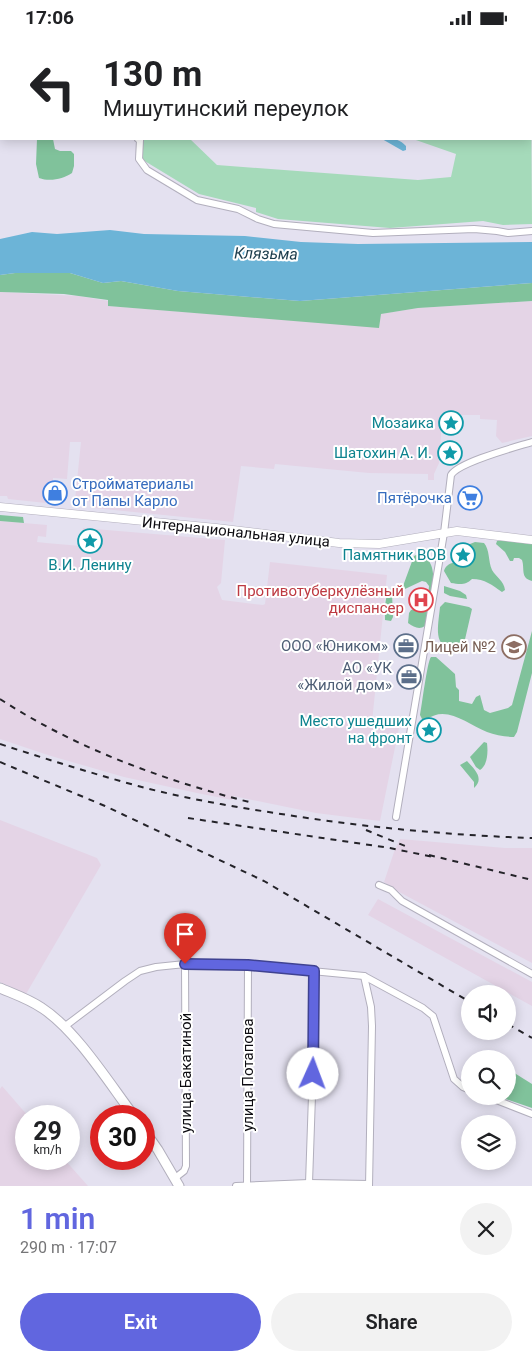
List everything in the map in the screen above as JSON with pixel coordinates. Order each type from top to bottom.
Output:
[{"type":"main road","points":[[0,988],[42,1008],[64,1027],[126,1105]]},
{"type":"main road","points":[[155,1147],[177,1182]]},
{"type":"street","points":[[139,140],[139,159],[147,170],[197,200],[238,209],[258,219],[274,224],[373,233],[474,229],[508,233],[532,231]]},
{"type":"street","points":[[396,817],[444,533],[452,473],[481,458],[532,442]]},
{"type":"street","name":"Интернациональная улица","points":[[0,507],[216,528],[338,543],[379,544],[457,531],[532,539]]},
{"type":"street","points":[[379,885],[391,890],[402,901],[532,974]]},
{"type":"street","points":[[64,1027],[140,971],[156,967],[185,964],[248,965],[364,977],[423,1007],[433,1016],[454,1079],[461,1085]]},
{"type":"street","name":"улица Бакатиной","points":[[177,1182],[186,1166],[185,964]]},
{"type":"street","name":"улица Потапова","points":[[247,1186],[248,965]]},
{"type":"street","points":[[309,1183],[314,1037],[314,971]]},
{"type":"street","points":[[236,1186],[309,1183],[369,1185],[372,1026],[371,1007],[364,977]]},
{"type":"street","points":[[509,1105],[532,1114]]},
{"type":"shaded area","points":[[0,292],[78,296],[109,301],[108,306],[379,327],[380,314],[418,308],[532,301],[532,436],[502,443],[496,436],[497,420],[480,419],[480,415],[462,415],[453,417],[452,421],[442,420],[439,463],[434,474],[434,480],[428,480],[428,474],[369,473],[275,464],[274,469],[241,466],[233,522],[94,508],[89,501],[75,500],[81,442],[70,442],[67,479],[53,478],[53,483],[48,482],[46,503],[8,499],[7,496],[0,496]]},
{"type":"shaded area","points":[[0,521],[47,525],[46,537],[38,536],[37,542],[81,546],[83,528],[225,540],[221,583],[217,587],[222,600],[265,604],[270,562],[387,575],[372,722],[399,728],[380,821],[316,813],[233,796],[232,800],[197,793],[124,777],[0,739]]},
{"type":"shaded area","points":[[0,820],[97,858],[101,865],[26,994],[0,982]]},
{"type":"shaded area","points":[[400,839],[505,848],[532,848],[532,963],[384,882]]},
{"type":"shaded area","points":[[378,899],[532,982],[532,1006],[516,997],[516,985],[494,985],[368,915]]},
{"type":"shaded area","points":[[2,1086],[18,1105],[15,1105],[15,1170],[74,1170],[88,1186],[0,1186],[0,1089]]},
{"type":"green space","points":[[37,140],[53,140],[55,149],[71,151],[74,154],[72,173],[65,177],[48,180],[39,178],[36,164]]},
{"type":"green space","points":[[141,140],[191,140],[217,165],[418,180],[451,177],[456,154],[416,140],[531,140],[532,224],[503,225],[483,221],[390,228],[278,219],[256,212],[256,208],[199,194],[143,160]]},
{"type":"green space","points":[[15,273],[70,273],[103,283],[121,281],[178,291],[300,301],[532,283],[532,301],[418,308],[381,314],[379,328],[108,306],[108,300],[64,294],[0,292],[0,275]]},
{"type":"green space","points":[[0,515],[23,517],[24,523],[0,521]]},
{"type":"green space","points":[[497,541],[532,544],[532,581],[528,580],[524,575],[522,560],[514,558],[513,561],[510,561],[505,552],[496,544]]},
{"type":"green space","points":[[475,542],[484,543],[486,546],[492,570],[504,587],[505,590],[502,592],[488,583],[477,579],[472,579],[462,584],[451,583],[444,571],[448,565],[465,559],[470,544]]},
{"type":"green space","points":[[416,555],[425,558],[431,564],[433,573],[430,607],[425,626],[421,628],[414,627],[408,623],[409,613],[411,610],[424,605],[428,598],[429,586],[426,582],[422,581],[405,589],[403,586]]},
{"type":"green space","points":[[444,586],[460,591],[466,595],[467,599],[444,593]]},
{"type":"green space","points":[[391,588],[394,588],[394,591],[392,593],[393,617],[391,621],[385,620],[385,612],[386,599]]},
{"type":"green space","points":[[445,602],[472,609],[463,648],[453,649],[441,643],[438,623],[440,607]]},
{"type":"green space","points":[[532,631],[532,673],[517,732],[514,737],[490,733],[449,715],[441,714],[426,720],[422,719],[420,715],[426,675],[431,657],[436,657],[455,674],[456,687],[459,690],[459,701],[472,704],[476,697],[480,695],[484,710],[490,713],[512,705]]},
{"type":"green space","points":[[484,742],[487,743],[487,758],[485,765],[480,770],[470,757]]},
{"type":"green space","points":[[467,761],[478,777],[479,781],[474,788],[474,782],[460,765]]},
{"type":"green space","points":[[516,1074],[532,1084],[532,1108],[516,1103]]},
{"type":"water","points":[[384,140],[398,140],[406,146],[406,150],[403,151]]},
{"type":"water","name":"Клязьма","points":[[110,230],[144,234],[245,236],[301,242],[358,244],[532,242],[532,283],[300,301],[178,291],[121,281],[103,283],[70,273],[15,273],[0,275],[0,239],[32,232],[57,234]]},
{"type":"railway","points":[[0,699],[58,733],[120,761],[184,784],[249,802]]},
{"type":"railway","points":[[0,744],[138,786],[223,805],[371,826],[468,835],[532,838]]},
{"type":"railway","points":[[0,762],[105,806],[264,881],[461,997]]},
{"type":"railway","points":[[188,818],[390,848],[433,857]]},
{"type":"railway","points":[[366,830],[405,846]]},
{"type":"railway","points":[[429,855],[532,880]]},
{"type":"railway","points":[[516,1029],[532,1038]]},
{"type":"place","name":"Мозаика","points":[[451,423]]},
{"type":"place","name":"Шатохин А. И.","points":[[450,453]]},
{"type":"place","name":"Стройматериалы от Папы Карло","points":[[55,493]]},
{"type":"place","name":"Пятёрочка","points":[[470,498]]},
{"type":"place","name":"В.И. Ленину","points":[[90,541]]},
{"type":"place","name":"Памятник ВОВ","points":[[463,555]]},
{"type":"place","name":"Противотуберкулёзный диспансер","points":[[421,600]]},
{"type":"place","name":"ООО «Юником»","points":[[406,646]]},
{"type":"place","name":"Лицей №2","points":[[514,647]]},
{"type":"place","name":"АО «УК «Жилой дом»","points":[[409,677]]},
{"type":"place","name":"Место ушедших на фронт","points":[[429,730]]},
{"type":"route","points":[[185,964],[287,967],[314,971],[313,1074]]}]
